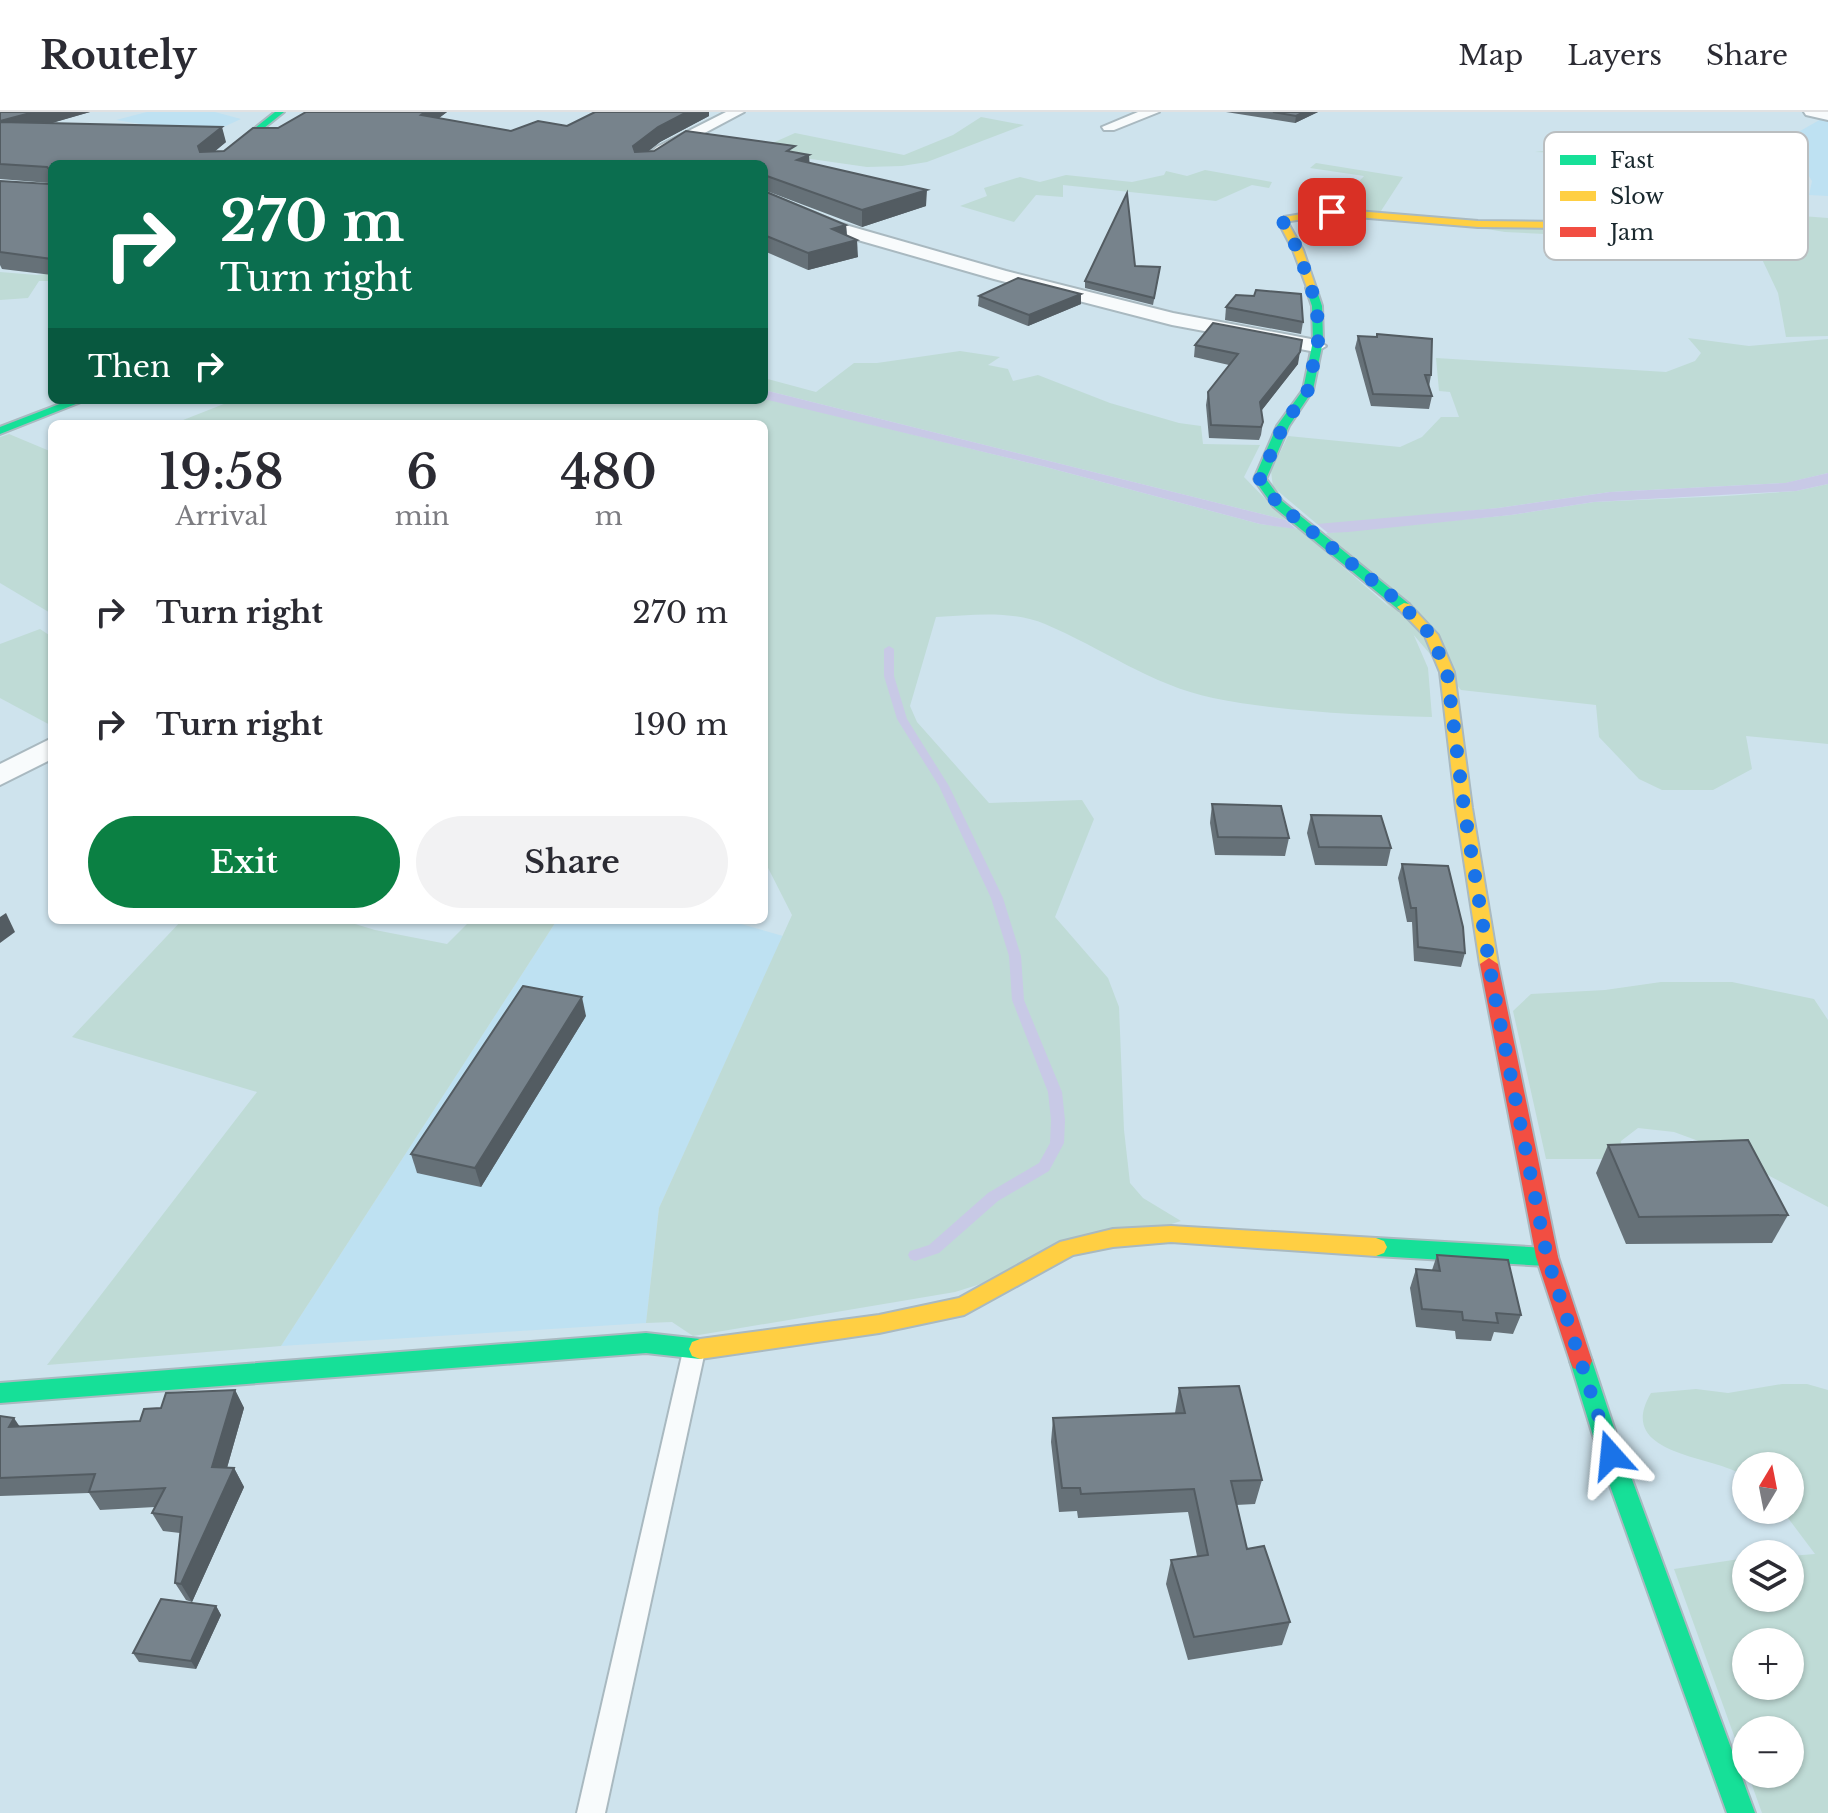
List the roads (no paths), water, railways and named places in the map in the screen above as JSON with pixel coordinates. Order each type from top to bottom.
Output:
[{"type":"street","points":[[219,160],[280,112]]},
{"type":"street","points":[[650,160],[662,150],[737,112]]},
{"type":"street","points":[[1109,127],[1152,112]]},
{"type":"street","points":[[1811,112],[1828,116]]},
{"type":"street","points":[[768,198],[795,191]]},
{"type":"street","points":[[768,199],[836,228],[1000,275],[1172,319],[1316,346]]},
{"type":"street","points":[[1544,225],[1478,224],[1332,212],[1287,219],[1283,223],[1298,250],[1317,306],[1319,326],[1308,390],[1283,426],[1260,479],[1278,504],[1399,602],[1431,635],[1447,672],[1464,808],[1493,987],[1547,1257],[1611,1455],[1741,1813]]},
{"type":"street","points":[[0,431],[70,404]]},
{"type":"street","points":[[0,776],[48,749]]},
{"type":"street","points":[[0,1393],[646,1343],[694,1350],[879,1324],[964,1306],[1068,1248],[1113,1238],[1171,1234],[1547,1257]]},
{"type":"lane","points":[[591,1813],[694,1350]]},
{"type":"waterway","points":[[889,649],[889,676],[902,719],[944,786],[997,898],[1015,956],[1018,1000],[1055,1092],[1058,1120],[1057,1143],[1044,1167],[993,1197],[934,1249],[915,1255]]}]
